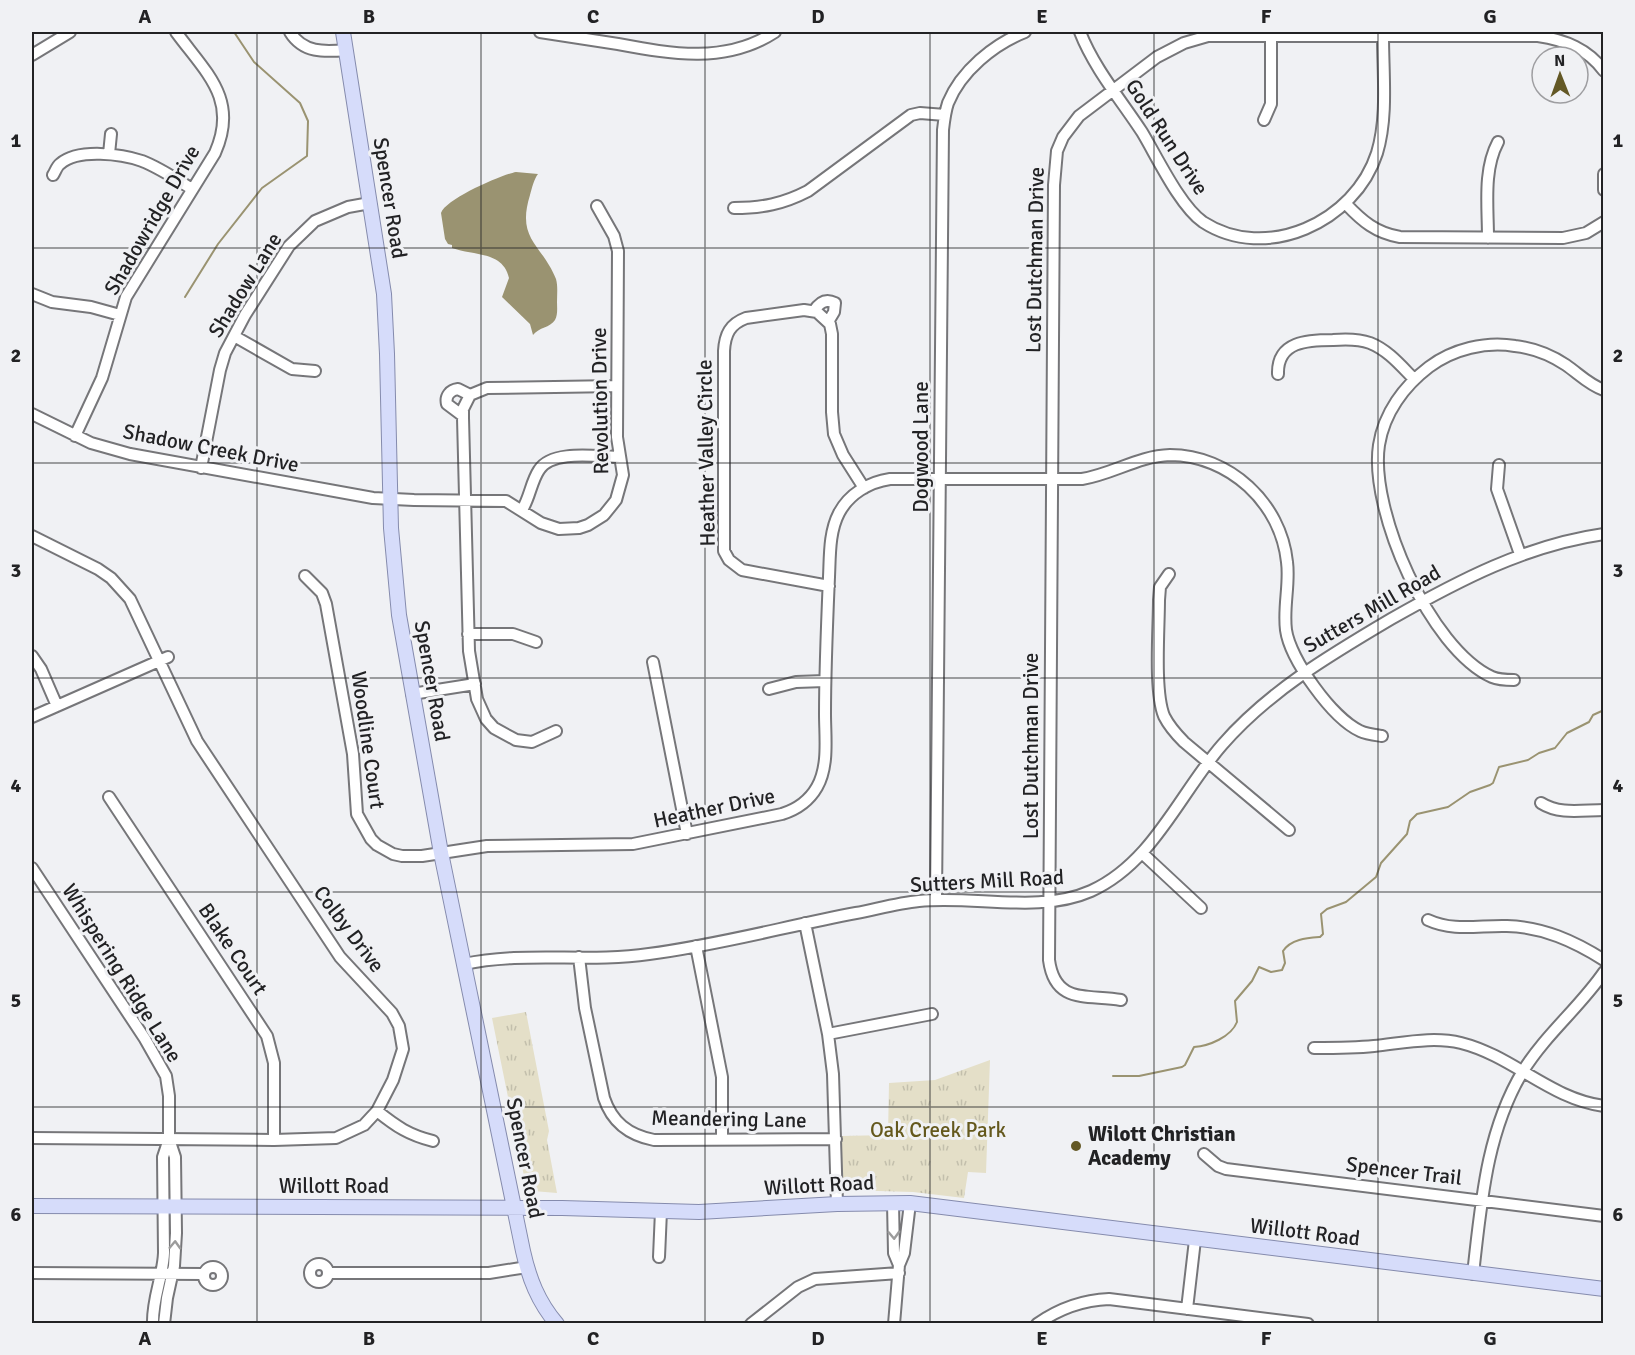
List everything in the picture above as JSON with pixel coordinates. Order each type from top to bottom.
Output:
[{"type":"main road","name":"Spencer Road","points":[[343,32],[386,315],[390,499],[395,584],[412,694],[441,853],[526,1267],[537,1295],[557,1323]]},
{"type":"main road","name":"Willott Road","points":[[32,1206],[514,1208],[699,1212],[837,1204],[910,1203],[1604,1289]]},
{"type":"street","points":[[32,55],[70,32]]},
{"type":"street","name":"Shadowridge Drive","points":[[75,436],[102,378],[126,297],[214,153],[222,136],[224,109],[220,95],[176,32]]},
{"type":"street","points":[[290,32],[299,43],[311,49],[346,50]]},
{"type":"street","points":[[540,32],[649,50],[702,55],[746,46],[775,32]]},
{"type":"street","name":"Dogwood Lane","points":[[936,900],[942,148],[945,115],[949,102],[966,73],[995,49],[1025,32]]},
{"type":"street","name":"Gold Run Drive","points":[[1080,32],[1113,90],[1186,205],[1203,222],[1214,227],[1242,236],[1266,237],[1288,235],[1317,225],[1346,204],[1371,168],[1381,135],[1383,36]]},
{"type":"street","name":"Lost Dutchman Drive","points":[[1121,1000],[1082,997],[1057,992],[1049,960],[1054,165],[1057,151],[1070,126],[1079,116],[1157,57],[1184,43],[1222,35],[1553,38],[1576,46],[1603,69]]},
{"type":"street","points":[[1264,120],[1271,104],[1271,35]]},
{"type":"street","points":[[734,208],[756,208],[790,200],[808,191],[911,115],[920,113],[945,115]]},
{"type":"street","points":[[109,154],[111,134]]},
{"type":"street","points":[[1488,238],[1489,167],[1498,142]]},
{"type":"street","points":[[53,175],[59,164],[70,158],[88,154],[109,154],[142,161],[160,169],[192,189]]},
{"type":"street","points":[[1604,174],[1604,190]]},
{"type":"street","name":"Shadow Lane","points":[[201,468],[220,370],[234,336],[289,246],[315,221],[332,212],[370,203]]},
{"type":"street","points":[[1346,204],[1366,224],[1389,235],[1413,238],[1574,237],[1604,222]]},
{"type":"street","name":"Revolution Drive","points":[[390,499],[506,501],[549,527],[569,529],[588,525],[604,514],[616,500],[623,475],[617,437],[618,251],[614,236],[597,206]]},
{"type":"street","points":[[32,294],[52,302],[91,307],[120,315]]},
{"type":"street","name":"Heather Valley Circle","points":[[829,586],[742,570],[729,560],[724,551],[724,351],[728,331],[738,321],[804,310],[814,311],[824,301],[830,300],[834,303],[834,312],[828,322],[832,334],[834,434],[843,455],[864,488]]},
{"type":"street","points":[[814,311],[828,322]]},
{"type":"street","points":[[234,336],[292,369],[315,371]]},
{"type":"street","points":[[1278,374],[1280,359],[1296,344],[1305,341],[1345,339],[1369,342],[1379,347],[1414,379]]},
{"type":"street","points":[[1514,680],[1493,677],[1478,668],[1446,637],[1422,602],[1408,576],[1382,499],[1378,478],[1377,460],[1382,430],[1395,403],[1414,379],[1437,361],[1470,348],[1500,344],[1528,348],[1556,359],[1587,382],[1604,390]]},
{"type":"street","points":[[556,732],[527,743],[505,735],[494,728],[480,709],[474,684],[468,634],[463,409],[470,395],[479,390],[496,387],[617,386]]},
{"type":"street","points":[[463,416],[447,404],[448,395],[458,388],[470,395]]},
{"type":"street","name":"Shadow Creek Drive","points":[[32,414],[75,436],[130,454],[390,499]]},
{"type":"street","points":[[864,488],[872,483],[890,479],[1053,480],[1095,477],[1144,458],[1172,455],[1202,459],[1243,480],[1271,513],[1284,541],[1288,564],[1285,616],[1286,631],[1294,656],[1328,704],[1352,726],[1360,731],[1382,736]]},
{"type":"street","points":[[522,510],[539,470],[550,460],[563,456],[620,457]]},
{"type":"street","points":[[1499,465],[1497,489],[1520,554]]},
{"type":"street","name":"Heather Drive","points":[[441,853],[487,846],[623,844],[687,834],[782,814],[804,804],[818,786],[824,762],[825,681],[832,535],[835,522],[845,504],[864,488]]},
{"type":"street","name":"Sutters Mill Road","points":[[464,964],[492,958],[647,954],[906,903],[936,900],[1001,902],[1077,896],[1096,888],[1128,867],[1142,854],[1208,761],[1226,740],[1304,671],[1460,581],[1520,554],[1566,541],[1604,534]]},
{"type":"street","name":"Colby Drive","points":[[32,536],[98,569],[122,588],[163,658],[188,725],[340,957],[392,1013],[399,1026],[403,1049],[400,1062],[377,1111],[364,1125],[336,1138],[274,1140],[32,1138]]},
{"type":"street","points":[[1169,574],[1160,587],[1159,600],[1160,703],[1164,716],[1176,734],[1289,830]]},
{"type":"street","name":"Woodline Court","points":[[305,576],[322,593],[326,604],[353,754],[357,814],[360,822],[377,845],[393,854],[413,856],[441,853]]},
{"type":"street","points":[[468,634],[513,634],[536,642]]},
{"type":"street","points":[[32,656],[41,669],[57,706]]},
{"type":"street","points":[[32,717],[163,658]]},
{"type":"street","points":[[653,662],[687,834]]},
{"type":"street","points":[[769,689],[796,682],[825,681]]},
{"type":"street","points":[[412,694],[474,684]]},
{"type":"street","name":"Blake Court","points":[[109,797],[267,1036],[274,1063],[274,1140]]},
{"type":"street","points":[[1541,803],[1560,811],[1604,810]]},
{"type":"street","points":[[1142,854],[1201,908]]},
{"type":"street","name":"Whispering Ridge Lane","points":[[32,868],[157,1058],[166,1076],[169,1096],[169,1139],[175,1157],[169,1207],[167,1298],[164,1323]]},
{"type":"street","points":[[1428,920],[1449,927],[1533,928],[1572,942],[1604,960]]},
{"type":"street","points":[[805,923],[834,1074],[837,1204]]},
{"type":"street","points":[[696,946],[722,1077],[722,1139]]},
{"type":"street","name":"Meandering Lane","points":[[579,957],[599,1079],[608,1109],[614,1119],[632,1133],[654,1140],[836,1139]]},
{"type":"street","points":[[1473,1274],[1482,1201],[1494,1136],[1507,1103],[1523,1072],[1556,1027],[1604,972]]},
{"type":"street","points":[[828,1034],[932,1014]]},
{"type":"street","points":[[1314,1048],[1447,1041],[1474,1047],[1572,1100],[1604,1106]]},
{"type":"street","points":[[377,1111],[413,1136],[433,1142]]},
{"type":"street","name":"Spencer Trail","points":[[1204,1154],[1218,1166],[1226,1169],[1604,1216]]},
{"type":"street","points":[[893,1203],[894,1253],[899,1269]]},
{"type":"street","points":[[894,1323],[899,1269],[904,1253],[910,1203]]},
{"type":"street","points":[[659,1257],[661,1211]]},
{"type":"street","points":[[1187,1309],[1196,1240]]},
{"type":"street","points":[[328,1273],[489,1273],[526,1267]]},
{"type":"street","points":[[751,1323],[785,1290],[798,1287],[815,1278],[899,1269]]},
{"type":"street","points":[[32,1273],[204,1274]]},
{"type":"street","name":"Whispering Ridge Lane","points":[[153,1323],[156,1296],[168,1273]]},
{"type":"street","points":[[1037,1323],[1062,1308],[1086,1300],[1120,1300],[1308,1323]]},
{"type":"green space","points":[[526,1012],[549,1131],[547,1140],[557,1193],[533,1191],[525,1181],[492,1018]]},
{"type":"green space","name":"Oak Creek Park","points":[[990,1060],[986,1173],[968,1172],[964,1198],[913,1192],[843,1190],[841,1136],[888,1135],[889,1083],[935,1080]]},
{"type":"shaded area","points":[[516,172],[538,174],[530,195],[526,222],[532,241],[550,267],[557,284],[557,316],[550,325],[533,335],[530,324],[502,297],[509,278],[506,269],[494,259],[452,248],[452,245],[448,244],[445,239],[441,213],[445,207],[463,195]]},
{"type":"waterway","points":[[185,297],[218,244],[262,188],[307,156],[308,121],[300,103],[254,62],[234,32]]},
{"type":"waterway","points":[[1113,1076],[1139,1076],[1182,1067],[1194,1047],[1213,1043],[1225,1036],[1237,1022],[1235,1001],[1252,981],[1259,967],[1271,972],[1282,970],[1285,963],[1283,951],[1286,947],[1300,940],[1320,937],[1323,934],[1321,914],[1327,909],[1346,902],[1376,877],[1381,863],[1407,834],[1410,821],[1417,814],[1448,807],[1470,792],[1490,785],[1499,767],[1528,760],[1539,753],[1555,748],[1567,733],[1589,722],[1593,715],[1604,710]]},
{"type":"place","name":"Wilott Christian Academy","points":[[1076,1146]]}]
